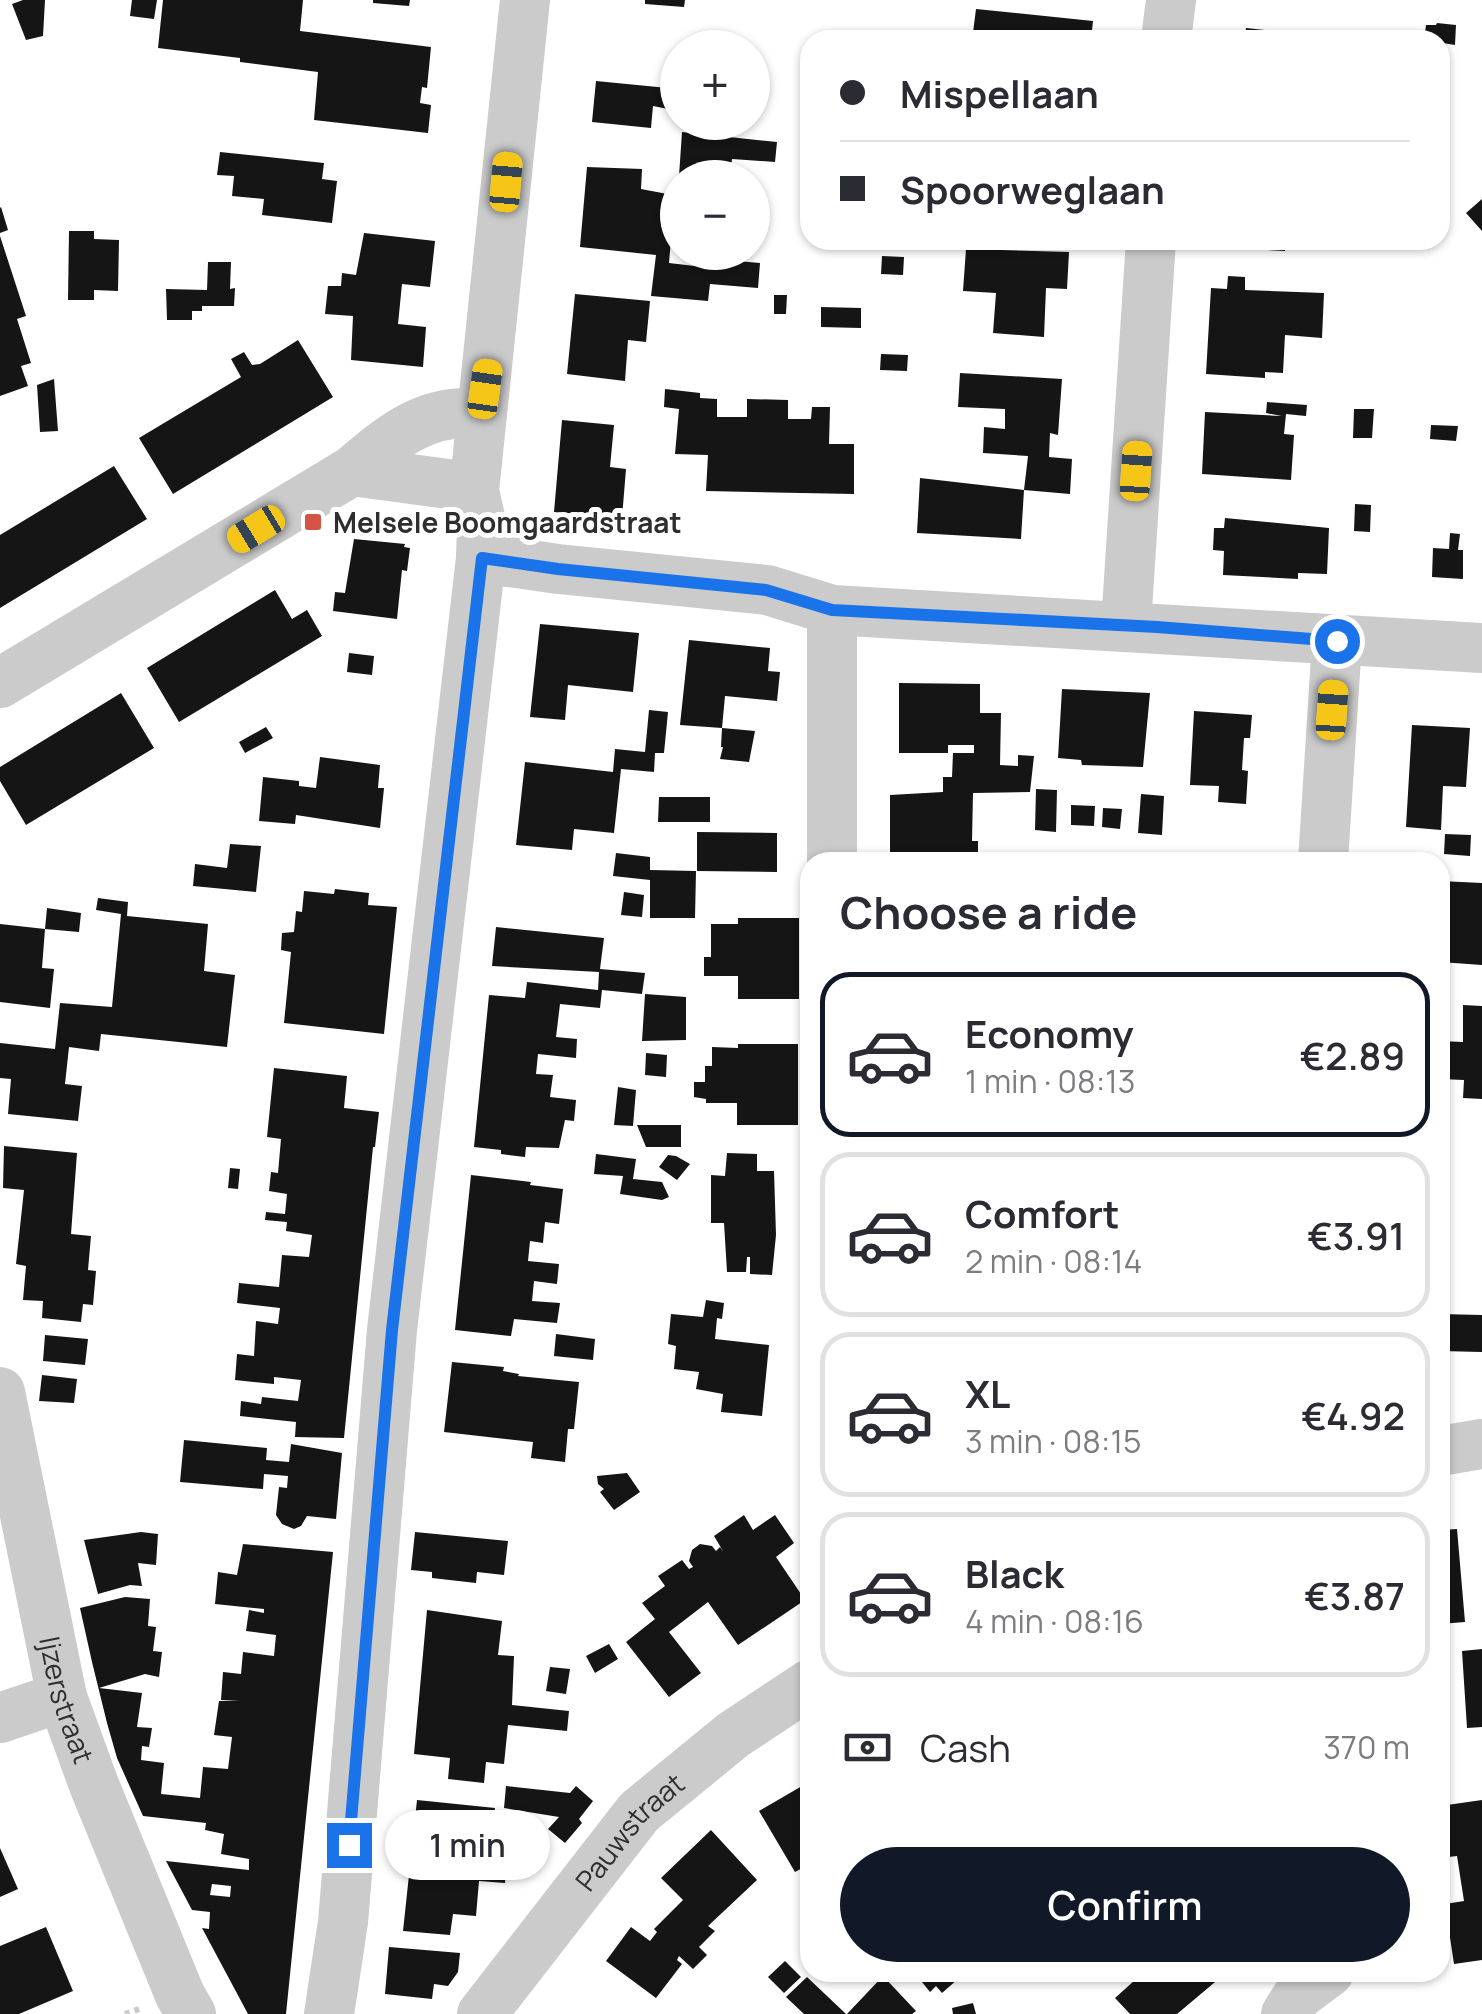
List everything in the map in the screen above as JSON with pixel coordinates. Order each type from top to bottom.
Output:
[{"type":"street","points":[[330,2014],[342,1922],[392,1330],[482,558],[482,526],[474,491],[525,0]]},
{"type":"street","points":[[1167,30],[1171,0]]},
{"type":"street","points":[[1126,626],[1150,250]]},
{"type":"street","points":[[0,683],[352,471],[386,443],[428,418],[455,410],[482,414]]},
{"type":"street","points":[[352,471],[474,491]]},
{"type":"street","points":[[482,558],[766,590],[832,610],[1482,648]]},
{"type":"street","points":[[832,610],[832,852]]},
{"type":"street","points":[[1324,852],[1337,641]]},
{"type":"street","name":"Ijzerstraat","points":[[0,1392],[62,1697],[185,2004]]},
{"type":"street","points":[[1450,1449],[1482,1444]]},
{"type":"street","name":"Pauwstraat","points":[[482,2014],[640,1812],[733,1735],[800,1691]]},
{"type":"street","points":[[0,1718],[62,1697]]},
{"type":"street","points":[[1286,2014],[1298,1994],[1314,1982]]},
{"type":"building","points":[[45,0],[43,36],[26,40],[12,4]]},
{"type":"building","points":[[132,0],[157,0],[154,19],[130,16]]},
{"type":"building","points":[[163,0],[303,0],[300,31],[431,47],[427,88],[422,87],[420,103],[431,105],[428,133],[314,120],[318,72],[158,48]]},
{"type":"building","points":[[373,0],[410,0],[409,6]]},
{"type":"building","points":[[645,0],[685,0],[684,7],[645,4]]},
{"type":"building","points":[[976,9],[1093,21],[1092,30],[973,30]]},
{"type":"building","points":[[1426,25],[1456,25],[1455,45],[1450,44],[1450,30],[1425,30]]},
{"type":"building","points":[[596,81],[660,87],[660,107],[653,106],[651,128],[592,122]]},
{"type":"building","points":[[681,140],[777,142],[775,162],[680,160]]},
{"type":"building","points":[[220,152],[324,163],[322,179],[337,181],[332,223],[262,215],[264,199],[232,196],[234,176],[217,175]]},
{"type":"building","points":[[587,167],[642,169],[641,189],[660,193],[660,270],[759,270],[758,288],[710,284],[708,301],[651,296],[656,255],[580,247]]},
{"type":"building","points":[[1482,199],[1482,231],[1466,213]]},
{"type":"building","points":[[0,208],[8,230],[0,233]]},
{"type":"building","points":[[69,231],[94,231],[94,239],[119,240],[118,291],[94,290],[94,300],[68,300]]},
{"type":"building","points":[[364,233],[435,241],[430,287],[402,284],[398,324],[426,327],[423,367],[351,360],[353,316],[325,314],[328,286],[341,286],[342,273],[356,275]]},
{"type":"building","points":[[0,236],[26,316],[17,319],[31,363],[21,366],[28,386],[0,396]]},
{"type":"building","points":[[966,250],[1069,252],[1067,289],[1046,288],[1044,337],[993,333],[996,293],[963,291]]},
{"type":"building","points":[[882,256],[904,257],[903,275],[881,274]]},
{"type":"building","points":[[208,262],[231,262],[234,306],[202,306],[202,311],[192,311],[192,320],[167,320],[166,289],[207,290]]},
{"type":"building","points":[[1228,276],[1245,277],[1245,290],[1324,293],[1322,338],[1285,335],[1283,373],[1265,372],[1265,378],[1206,374],[1211,288],[1227,289]]},
{"type":"building","points":[[575,294],[650,301],[646,342],[628,340],[625,381],[567,374]]},
{"type":"building","points":[[774,295],[787,295],[786,314],[774,314]]},
{"type":"building","points":[[821,307],[861,308],[861,328],[821,327]]},
{"type":"building","points":[[298,340],[333,397],[173,494],[139,438],[241,377],[231,359],[244,352],[252,365],[260,364]]},
{"type":"building","points":[[881,354],[908,355],[907,371],[880,370]]},
{"type":"building","points":[[960,373],[1062,379],[1058,435],[1050,433],[1049,457],[1072,459],[1070,494],[1024,490],[1028,456],[983,453],[984,427],[1005,429],[1005,409],[958,407]]},
{"type":"building","points":[[54,379],[58,431],[40,432],[37,385]]},
{"type":"building","points":[[665,389],[717,399],[717,417],[747,417],[747,399],[788,400],[788,419],[811,419],[812,407],[830,407],[829,444],[854,444],[854,494],[706,491],[708,455],[675,454],[679,409],[664,407]]},
{"type":"building","points":[[1267,402],[1307,405],[1306,416],[1286,414],[1284,434],[1294,435],[1291,480],[1202,474],[1205,412],[1282,416],[1266,413]]},
{"type":"building","points":[[1354,409],[1374,409],[1372,438],[1353,438]]},
{"type":"building","points":[[562,420],[614,425],[610,467],[626,469],[622,518],[554,512]]},
{"type":"building","points":[[1431,425],[1458,426],[1456,441],[1430,439]]},
{"type":"building","points":[[114,466],[147,519],[0,608],[0,535]]},
{"type":"building","points":[[920,478],[1024,490],[1021,539],[917,533]]},
{"type":"building","points":[[1355,504],[1371,505],[1370,532],[1354,531]]},
{"type":"building","points":[[1225,518],[1329,528],[1327,574],[1298,573],[1298,579],[1223,575],[1224,551],[1213,550],[1214,528],[1224,528]]},
{"type":"building","points":[[1450,533],[1460,534],[1458,550],[1463,550],[1463,579],[1432,577],[1433,548],[1449,549]]},
{"type":"building","points":[[354,539],[405,544],[410,548],[407,571],[402,570],[397,619],[333,611],[335,592],[345,593]]},
{"type":"building","points":[[275,590],[292,619],[307,610],[322,636],[179,722],[147,668]]},
{"type":"building","points":[[540,624],[639,633],[633,692],[568,685],[565,720],[530,717]]},
{"type":"building","points":[[689,640],[770,648],[768,671],[780,672],[777,701],[725,696],[722,728],[680,725]]},
{"type":"building","points":[[349,653],[374,656],[372,675],[347,672]]},
{"type":"building","points":[[899,683],[980,684],[980,713],[1001,713],[1000,765],[1018,766],[1018,755],[1034,756],[1030,792],[973,793],[972,841],[978,841],[978,852],[890,852],[890,795],[943,792],[943,777],[952,777],[953,753],[974,753],[974,745],[948,745],[948,753],[899,753]]},
{"type":"building","points":[[1062,689],[1150,693],[1143,767],[1082,765],[1081,760],[1058,758]]},
{"type":"building","points":[[121,693],[154,748],[26,825],[0,781],[0,767]]},
{"type":"building","points":[[649,710],[668,712],[664,753],[655,753],[654,772],[621,769],[614,833],[574,829],[572,850],[516,845],[525,762],[613,772],[615,749],[645,752]]},
{"type":"building","points":[[1194,711],[1252,715],[1250,738],[1244,738],[1246,804],[1218,802],[1219,786],[1190,785]]},
{"type":"building","points":[[1412,725],[1470,728],[1466,787],[1443,786],[1441,830],[1406,827]]},
{"type":"building","points":[[266,727],[273,738],[245,753],[239,742]]},
{"type":"building","points":[[722,728],[755,731],[749,762],[720,759]]},
{"type":"building","points":[[320,757],[380,765],[378,788],[384,788],[380,828],[296,815],[295,824],[259,821],[263,777],[299,781],[299,786],[316,788]]},
{"type":"building","points":[[1036,789],[1057,790],[1056,832],[1035,830]]},
{"type":"building","points":[[1141,794],[1164,796],[1162,835],[1138,833]]},
{"type":"building","points":[[659,797],[710,797],[710,822],[658,822]]},
{"type":"building","points":[[1071,805],[1095,806],[1094,826],[1071,825]]},
{"type":"building","points":[[1103,808],[1122,809],[1120,829],[1102,827]]},
{"type":"building","points":[[697,832],[777,833],[777,872],[697,871]]},
{"type":"building","points":[[1445,834],[1471,835],[1470,856],[1444,852]]},
{"type":"building","points":[[230,844],[261,846],[256,892],[193,886],[195,864],[227,868]]},
{"type":"building","points":[[616,853],[650,857],[650,870],[696,871],[695,918],[650,918],[650,880],[613,876]]},
{"type":"building","points":[[1450,881],[1482,883],[1482,965],[1450,963]]},
{"type":"building","points":[[335,889],[369,893],[368,905],[397,907],[384,1034],[284,1023],[291,952],[281,950],[282,933],[294,932],[296,911],[302,912],[304,891],[334,894]]},
{"type":"building","points":[[624,892],[644,895],[642,917],[621,915]]},
{"type":"building","points":[[98,898],[128,902],[127,916],[208,924],[204,971],[235,975],[227,1047],[101,1034],[99,1051],[69,1047],[65,1084],[82,1086],[78,1121],[8,1114],[11,1079],[0,1078],[0,1043],[55,1049],[60,1003],[112,1007],[121,914],[96,910]]},
{"type":"building","points":[[47,908],[81,913],[79,932],[45,929]]},
{"type":"building","points":[[738,918],[799,918],[799,999],[738,999],[738,976],[704,976],[704,957],[711,957],[711,924],[738,924]]},
{"type":"building","points":[[0,924],[45,929],[42,968],[54,969],[50,1008],[0,1002]]},
{"type":"building","points":[[496,927],[604,938],[600,969],[645,973],[642,994],[602,990],[600,1008],[560,1004],[556,1037],[577,1039],[576,1058],[538,1054],[536,1074],[553,1075],[550,1097],[576,1100],[574,1121],[565,1120],[559,1148],[526,1147],[525,1157],[474,1147],[489,995],[525,998],[527,982],[598,990],[599,972],[492,966]]},
{"type":"building","points":[[645,994],[686,997],[686,1040],[642,1041]]},
{"type":"building","points":[[1463,1005],[1482,1006],[1482,1099],[1463,1098],[1464,1080],[1450,1079],[1450,1041],[1463,1042]]},
{"type":"building","points":[[738,1044],[798,1044],[798,1125],[737,1125],[737,1103],[706,1103],[706,1099],[694,1097],[694,1082],[705,1082],[705,1066],[712,1066],[712,1047],[738,1048]]},
{"type":"building","points":[[646,1053],[667,1055],[666,1077],[645,1075]]},
{"type":"building","points":[[274,1068],[347,1076],[344,1108],[379,1112],[344,1438],[295,1437],[296,1422],[240,1416],[241,1401],[261,1404],[262,1397],[298,1401],[301,1380],[274,1377],[274,1384],[235,1380],[237,1354],[254,1356],[256,1321],[278,1324],[280,1308],[237,1303],[239,1283],[279,1287],[282,1255],[309,1257],[312,1235],[286,1231],[287,1222],[265,1220],[266,1212],[285,1214],[287,1194],[269,1191],[271,1172],[278,1173],[281,1139],[267,1137]]},
{"type":"building","points":[[618,1087],[636,1090],[633,1126],[614,1125]]},
{"type":"building","points":[[637,1125],[681,1125],[681,1147],[646,1147]]},
{"type":"building","points":[[4,1146],[77,1153],[71,1234],[91,1236],[88,1270],[96,1271],[93,1305],[83,1304],[81,1322],[42,1318],[43,1301],[23,1300],[26,1266],[16,1264],[24,1190],[3,1188]]},
{"type":"building","points":[[727,1153],[757,1154],[757,1171],[774,1171],[776,1235],[772,1275],[750,1274],[750,1257],[746,1272],[727,1272],[724,1223],[711,1223],[711,1175],[725,1176]]},
{"type":"building","points":[[596,1154],[636,1159],[633,1179],[662,1182],[669,1197],[662,1200],[620,1194],[623,1176],[594,1174]]},
{"type":"building","points":[[668,1155],[690,1164],[677,1180],[659,1167]]},
{"type":"building","points":[[230,1168],[240,1169],[238,1189],[228,1188]]},
{"type":"building","points":[[471,1175],[563,1189],[559,1224],[545,1222],[543,1243],[530,1241],[528,1261],[559,1264],[557,1284],[534,1281],[532,1301],[560,1303],[557,1323],[514,1319],[511,1336],[455,1330]]},
{"type":"building","points":[[706,1300],[724,1303],[722,1319],[717,1318],[715,1339],[769,1345],[762,1416],[721,1412],[723,1394],[696,1389],[699,1372],[674,1369],[676,1346],[668,1344],[671,1314],[703,1317]]},
{"type":"building","points":[[1450,1314],[1482,1315],[1482,1352],[1450,1351]]},
{"type":"building","points":[[556,1334],[595,1339],[593,1360],[554,1356]]},
{"type":"building","points":[[45,1335],[88,1339],[85,1365],[43,1361]]},
{"type":"building","points":[[452,1362],[504,1367],[503,1371],[518,1376],[579,1382],[574,1429],[568,1429],[565,1462],[531,1458],[533,1442],[444,1432]]},
{"type":"building","points":[[42,1375],[77,1379],[74,1403],[39,1401]]},
{"type":"building","points":[[184,1440],[267,1448],[266,1460],[289,1462],[291,1444],[342,1453],[336,1519],[307,1516],[294,1529],[282,1524],[276,1515],[279,1487],[287,1488],[288,1476],[264,1474],[263,1489],[180,1482]]},
{"type":"building","points":[[627,1473],[640,1492],[614,1510],[600,1492],[604,1489],[597,1476]]},
{"type":"building","points":[[744,1515],[753,1530],[775,1515],[794,1543],[776,1557],[800,1593],[800,1603],[738,1645],[708,1602],[669,1632],[701,1673],[669,1697],[626,1642],[655,1619],[642,1603],[665,1586],[658,1576],[682,1560],[689,1569],[693,1567],[689,1561],[692,1550],[700,1544],[723,1551],[714,1536]]},
{"type":"building","points":[[1450,1529],[1457,1529],[1465,1622],[1450,1623]]},
{"type":"building","points":[[141,1532],[158,1534],[156,1565],[138,1563],[142,1586],[130,1585],[98,1594],[84,1540]]},
{"type":"building","points":[[415,1532],[508,1541],[504,1575],[477,1572],[476,1583],[432,1578],[432,1572],[411,1570]]},
{"type":"building","points":[[243,1544],[333,1552],[286,2014],[248,2014],[202,1928],[209,1929],[210,1912],[192,1910],[166,1861],[249,1870],[249,1859],[221,1854],[224,1834],[205,1830],[206,1823],[143,1816],[117,1758],[107,1723],[80,1608],[125,1597],[150,1599],[148,1626],[156,1627],[153,1651],[162,1652],[159,1677],[145,1674],[99,1688],[142,1693],[137,1727],[152,1728],[149,1747],[142,1746],[141,1760],[164,1763],[161,1794],[200,1798],[203,1767],[228,1769],[232,1737],[214,1735],[219,1701],[239,1701],[221,1700],[223,1672],[241,1674],[243,1652],[274,1656],[276,1635],[246,1631],[249,1610],[264,1613],[264,1609],[215,1604],[218,1572],[237,1575]],"holes":[[[212,1884],[231,1886],[230,1897],[210,1895]]]},
{"type":"building","points":[[427,1610],[502,1621],[498,1655],[514,1656],[512,1705],[569,1711],[567,1731],[508,1725],[504,1764],[486,1762],[484,1783],[448,1779],[450,1758],[414,1754]]},
{"type":"building","points":[[609,1644],[618,1659],[595,1673],[586,1656]]},
{"type":"building","points":[[1482,1649],[1482,1727],[1467,1728],[1462,1651]]},
{"type":"building","points":[[550,1667],[570,1669],[566,1694],[546,1691]]},
{"type":"building","points":[[506,1786],[570,1793],[576,1786],[593,1801],[579,1819],[582,1823],[565,1843],[548,1829],[559,1817],[504,1808]]},
{"type":"building","points":[[800,1787],[800,1869],[795,1872],[759,1811]]},
{"type":"building","points":[[417,1800],[495,1808],[493,1823],[485,1822],[482,1864],[506,1867],[505,1883],[479,1881],[476,1916],[453,1914],[450,1935],[403,1931]]},
{"type":"building","points":[[1482,1800],[1482,1960],[1454,1964],[1450,1903],[1464,1901],[1457,1856],[1450,1857],[1450,1805]]},
{"type":"building","points":[[711,1830],[757,1880],[708,1926],[715,1931],[699,1947],[707,1955],[693,1969],[679,1956],[677,1960],[682,1964],[656,1998],[606,1961],[631,1927],[650,1941],[657,1932],[654,1929],[683,1900],[661,1878]]},
{"type":"building","points":[[0,1848],[18,1889],[0,1897]]},
{"type":"building","points":[[46,1927],[73,1991],[19,2014],[0,2014],[0,1946]]},
{"type":"building","points":[[389,1947],[460,1953],[458,1972],[448,1986],[434,1984],[432,1999],[385,1994]]},
{"type":"building","points":[[785,1961],[800,1976],[784,1993],[768,1977]]},
{"type":"building","points":[[802,1982],[812,1982],[846,2014],[804,2014],[786,1997]]},
{"type":"building","points":[[877,1982],[889,1982],[916,2011],[912,2014],[847,2014]]},
{"type":"building","points":[[922,1982],[955,1982],[942,1993],[936,1986],[930,1992]]},
{"type":"building","points":[[1133,1982],[1215,1982],[1177,2014],[1130,2014],[1115,1998]]},
{"type":"building","points":[[973,2003],[976,2014],[953,2014],[952,2008]]},
{"type":"place","name":"Melsele Boomgaardstraat","points":[[313,522]]},
{"type":"route","points":[[349,1845],[392,1330],[482,558],[766,590],[832,610],[1337,641]]}]
